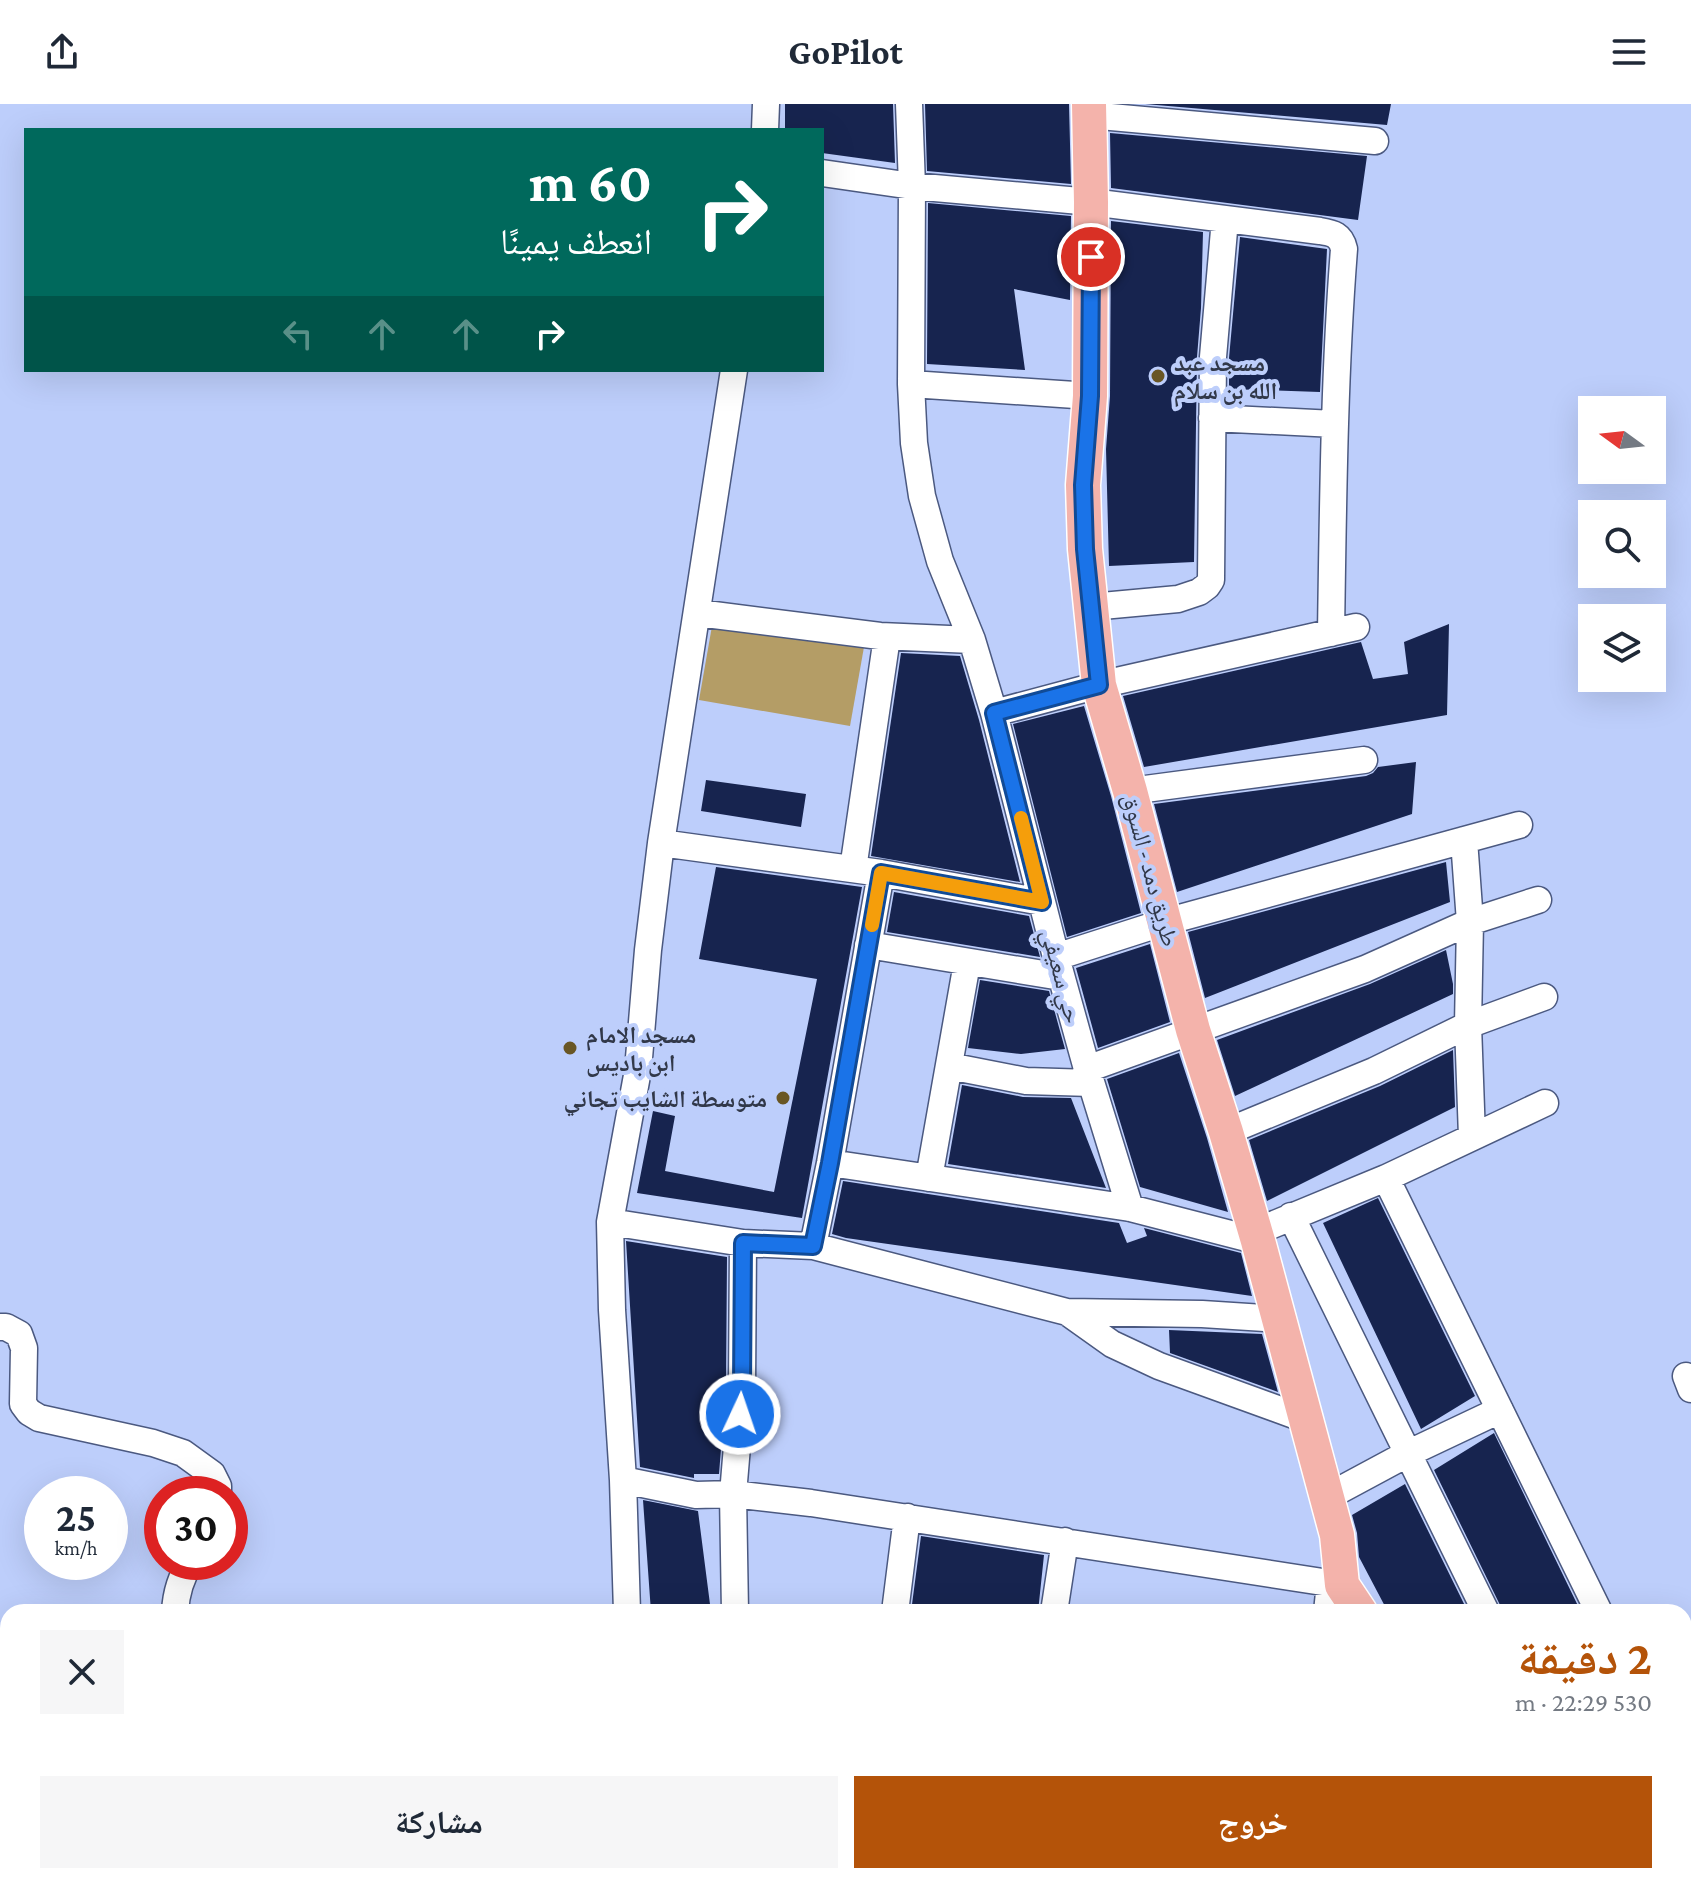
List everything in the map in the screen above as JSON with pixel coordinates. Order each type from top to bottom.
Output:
[{"type":"main road","name":"طريق دمد - السوق","points":[[1089,109],[1090,396],[1083,485],[1085,549],[1099,685],[1193,1030],[1226,1132],[1327,1497],[1337,1535],[1340,1598]]},
{"type":"street","points":[[765,128],[766,104]]},
{"type":"street","points":[[909,104],[912,186],[911,384],[914,443],[922,496],[940,561],[972,640],[994,713],[1042,902]]},
{"type":"street","points":[[1089,109],[1375,141]]},
{"type":"street","points":[[824,173],[912,186],[1091,202],[1225,219],[1331,233],[1342,241],[1335,424],[1343,630],[1099,685],[994,713]]},
{"type":"street","points":[[1091,607],[1178,599],[1191,596],[1211,580],[1213,357],[1225,219]]},
{"type":"street","points":[[627,1604],[610,1222],[638,1070],[661,843],[734,372]]},
{"type":"street","points":[[911,384],[1090,396]]},
{"type":"street","points":[[1212,418],[1335,424]]},
{"type":"street","points":[[698,613],[887,637],[972,640]]},
{"type":"street","points":[[853,869],[887,637]]},
{"type":"street","points":[[1130,791],[1364,760]]},
{"type":"street","points":[[868,945],[967,963],[1058,967],[1165,922],[1519,825]]},
{"type":"street","points":[[1464,840],[1470,922],[1468,1025],[1472,1137]]},
{"type":"street","name":"حي سعيفي","points":[[661,843],[881,873],[1042,902],[1089,1076],[1130,1208]]},
{"type":"street","points":[[813,1246],[881,873]]},
{"type":"street","points":[[949,1066],[1026,1081],[1089,1076],[1193,1030],[1365,969],[1470,922],[1538,900]]},
{"type":"street","points":[[929,1178],[967,963]]},
{"type":"street","points":[[1226,1132],[1374,1071],[1468,1025],[1544,997]]},
{"type":"street","points":[[830,1163],[1130,1208],[1256,1237],[1291,1216],[1386,1178],[1545,1103]]},
{"type":"street","points":[[1386,1178],[1595,1604]]},
{"type":"street","points":[[1291,1216],[1482,1604]]},
{"type":"street","points":[[610,1222],[743,1243],[813,1246],[1067,1312],[1202,1314],[1279,1319]]},
{"type":"street","points":[[735,1604],[733,1494],[742,1387],[743,1243]]},
{"type":"street","points":[[1067,1312],[1112,1344],[1159,1366],[1305,1419]]},
{"type":"street","points":[[0,1327],[19,1334],[24,1348],[23,1404],[29,1412],[39,1418],[153,1443],[183,1453],[213,1476]]},
{"type":"street","points":[[1327,1497],[1407,1454],[1500,1410]]},
{"type":"street","points":[[623,1480],[696,1495],[733,1494],[1065,1541],[1340,1598]]},
{"type":"street","points":[[896,1604],[907,1517]]},
{"type":"street","points":[[1055,1604],[1065,1541]]},
{"type":"street","points":[[176,1604],[180,1580]]},
{"type":"shaded area","points":[[712,626],[864,647],[850,726],[699,700]]},
{"type":"building","points":[[785,104],[893,104],[895,163],[824,153],[824,128],[785,128]]},
{"type":"building","points":[[925,104],[1069,104],[1071,184],[927,171]]},
{"type":"building","points":[[1145,104],[1391,104],[1387,125]]},
{"type":"building","points":[[1110,133],[1367,156],[1358,220],[1111,188]]},
{"type":"building","points":[[928,203],[1071,216],[1070,300],[1014,289],[1025,370],[927,364]]},
{"type":"building","points":[[1111,221],[1203,232],[1197,357],[1194,562],[1109,566],[1106,449],[1110,396]]},
{"type":"building","points":[[1240,237],[1327,249],[1320,392],[1229,389]]},
{"type":"building","points":[[1449,624],[1447,715],[1144,767],[1123,696],[1361,642],[1373,679],[1408,674],[1404,642]]},
{"type":"building","points":[[901,653],[960,656],[1020,882],[871,856]]},
{"type":"building","points":[[1084,706],[1141,913],[1067,937],[1013,724]]},
{"type":"building","points":[[1416,762],[1412,814],[1177,892],[1154,804],[1366,776],[1378,767]]},
{"type":"building","points":[[706,780],[806,794],[801,827],[701,811]]},
{"type":"building","points":[[1446,862],[1450,902],[1205,998],[1188,932]]},
{"type":"building","points":[[716,867],[862,887],[802,1218],[637,1193],[653,1111],[675,1116],[665,1171],[774,1192],[817,979],[699,959]]},
{"type":"building","points":[[894,892],[1029,916],[1040,957],[887,932]]},
{"type":"building","points":[[1150,944],[1170,1022],[1098,1048],[1076,968]]},
{"type":"building","points":[[1446,950],[1453,994],[1235,1096],[1217,1040],[1370,984]]},
{"type":"building","points":[[980,980],[1049,991],[1065,1049],[1021,1054],[968,1048]]},
{"type":"building","points":[[1453,1050],[1455,1107],[1267,1201],[1249,1140],[1380,1086]]},
{"type":"building","points":[[1179,1053],[1228,1212],[1140,1187],[1107,1079]]},
{"type":"building","points":[[962,1085],[1023,1097],[1071,1098],[1106,1188],[948,1164]]},
{"type":"building","points":[[843,1181],[1119,1223],[1127,1243],[1147,1236],[1144,1228],[1241,1253],[1252,1296],[846,1238],[832,1234]]},
{"type":"building","points":[[1378,1198],[1475,1396],[1421,1429],[1323,1223]]},
{"type":"building","points":[[626,1241],[727,1257],[726,1386],[719,1474],[694,1474],[694,1478],[640,1467]]},
{"type":"building","points":[[1169,1330],[1262,1334],[1278,1392],[1170,1353]]},
{"type":"building","points":[[1494,1433],[1577,1604],[1500,1604],[1434,1470]]},
{"type":"building","points":[[1405,1484],[1464,1604],[1384,1604],[1359,1557],[1352,1515]]},
{"type":"building","points":[[643,1500],[698,1511],[710,1604],[650,1604]]},
{"type":"building","points":[[921,1536],[1044,1555],[1039,1604],[912,1604]]},
{"type":"slow traffic","points":[[872,925],[881,873],[1042,902],[1021,818]]},
{"type":"place","name":"مسجد عبد الله بن سلام","points":[[1158,376]]},
{"type":"place","name":"مسجد الامام ابن باديس","points":[[570,1048]]},
{"type":"place","name":"متوسطة الشايب تجاني","points":[[783,1098]]},
{"type":"route","points":[[740,1414],[743,1243],[813,1246],[881,873],[1042,902],[994,713],[1099,685],[1085,549],[1083,485],[1090,396],[1091,257]]}]
